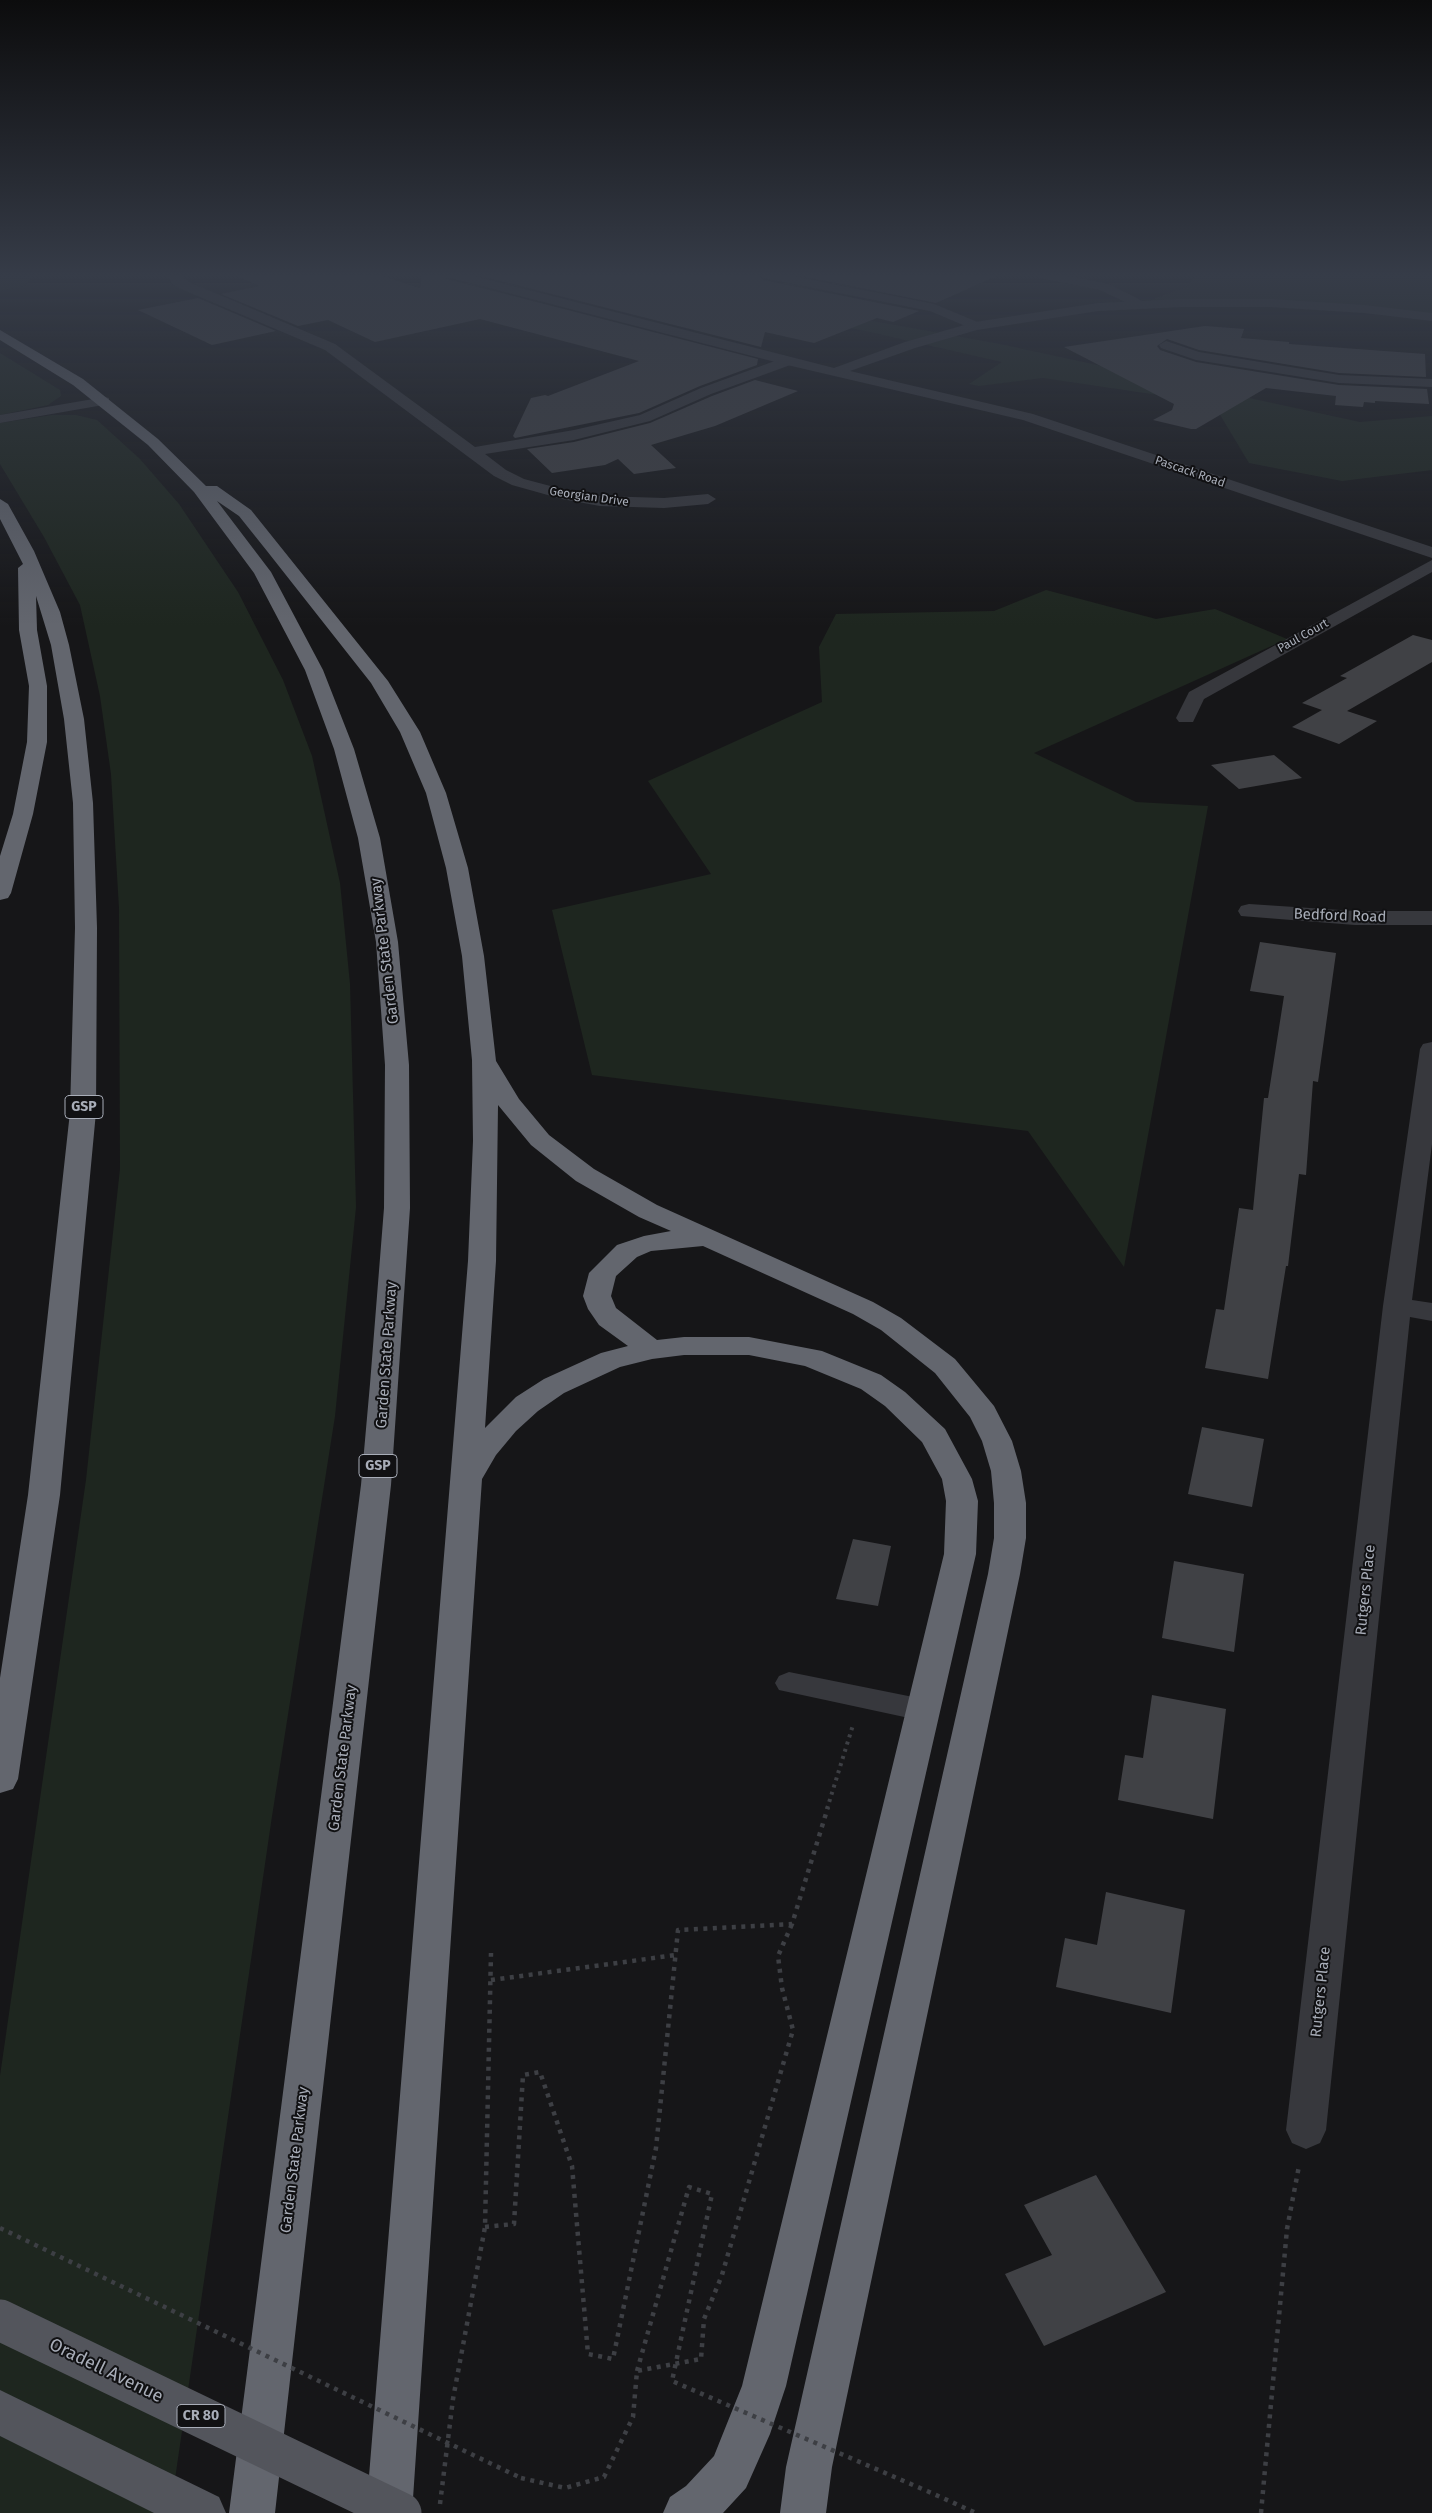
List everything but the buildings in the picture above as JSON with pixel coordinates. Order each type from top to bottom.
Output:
[{"type":"highway","name":"Garden State Parkway","points":[[90,391],[178,465],[200,489],[262,572],[314,670],[330,708],[357,793],[380,889],[394,1003],[397,1065],[398,1208],[376,1485],[252,2513]]},
{"type":"highway","points":[[178,465],[245,513],[367,666],[395,705],[410,732],[436,793],[457,868],[473,956],[484,1060],[486,1141],[482,1261],[389,2513]]},
{"type":"highway","name":"GSP","points":[[0,504],[26,551],[51,612],[74,719],[83,803],[86,1014],[84,1112],[44,1495],[0,1779]]},
{"type":"highway","points":[[0,893],[23,814],[37,742],[38,686],[28,630],[26,551]]},
{"type":"highway","points":[[484,1060],[508,1102],[540,1140],[616,1194],[863,1308],[891,1324],[945,1366],[983,1413],[997,1441],[1006,1472],[1010,1503],[1010,1538],[1004,1574],[809,2467],[803,2513]]},
{"type":"highway","points":[[652,1350],[609,1319],[602,1309],[598,1296],[603,1272],[627,1251],[644,1244],[667,1240],[711,1239]]},
{"type":"highway","points":[[466,1480],[485,1448],[505,1424],[527,1404],[554,1386],[582,1372],[611,1360],[652,1350],[684,1346],[749,1346],[812,1358],[871,1382],[916,1417],[934,1436],[957,1479],[962,1500],[960,1554],[764,2386],[747,2434],[730,2472],[702,2502],[686,2513]]},
{"type":"main road","name":"Oradell Avenue","points":[[0,2320],[402,2513]]},
{"type":"main road","points":[[0,2412],[204,2513]]},
{"type":"street","name":"Georgian Drive","points":[[389,391],[500,473],[518,482],[568,496],[632,503],[708,500]]},
{"type":"street","points":[[471,452],[574,435],[636,420],[710,391]]},
{"type":"street","name":"Pascack Road","points":[[919,391],[1063,427],[1432,553]]},
{"type":"street","name":"Paul Court","points":[[1186,718],[1196,696],[1432,565]]},
{"type":"street","name":"Bedford Road","points":[[1249,911],[1355,918],[1432,918]]},
{"type":"street","name":"Rutgers Place","points":[[1306,2130],[1397,1306],[1432,1049]]},
{"type":"street","points":[[1397,1306],[1432,1312]]},
{"type":"lane","points":[[0,419],[104,401]]},
{"type":"lane","points":[[789,1683],[860,1699],[923,1710]]},
{"type":"path","points":[[637,2371],[701,2359],[704,2320],[722,2275],[793,2030],[782,1988],[778,1956],[792,1924],[860,1699]]},
{"type":"path","points":[[485,2227],[514,2224],[523,2075],[540,2072],[572,2166],[588,2354],[613,2358],[656,2148],[678,1930],[792,1924]]},
{"type":"path","points":[[439,2513],[453,2399],[485,2227],[491,1953]]},
{"type":"path","points":[[491,1980],[676,1955]]},
{"type":"path","points":[[1261,2513],[1287,2229],[1306,2130]]},
{"type":"path","points":[[0,2228],[521,2478],[565,2488],[604,2477],[633,2417],[637,2371],[690,2187],[712,2194],[672,2381],[976,2513]]},
{"type":"shaded area","points":[[0,391],[60,391],[61,396],[48,405],[0,415]]},
{"type":"shaded area","points":[[1133,391],[1218,391],[1360,422],[1432,416],[1432,470],[1342,481],[1249,463],[1213,403]]},
{"type":"shaded area","points":[[52,415],[76,415],[97,420],[140,459],[179,504],[238,592],[283,680],[312,756],[340,883],[350,984],[356,1207],[335,1416],[272,1816],[170,2513],[0,2513],[0,2076],[86,1480],[120,1169],[119,908],[111,774],[100,696],[80,605],[44,537],[0,464],[0,423]]},
{"type":"shaded area","points":[[1046,590],[1156,619],[1215,609],[1287,639],[1034,753],[1136,802],[1208,806],[1124,1267],[1028,1131],[592,1075],[552,910],[711,874],[648,781],[822,702],[819,647],[836,614],[994,611]]}]
